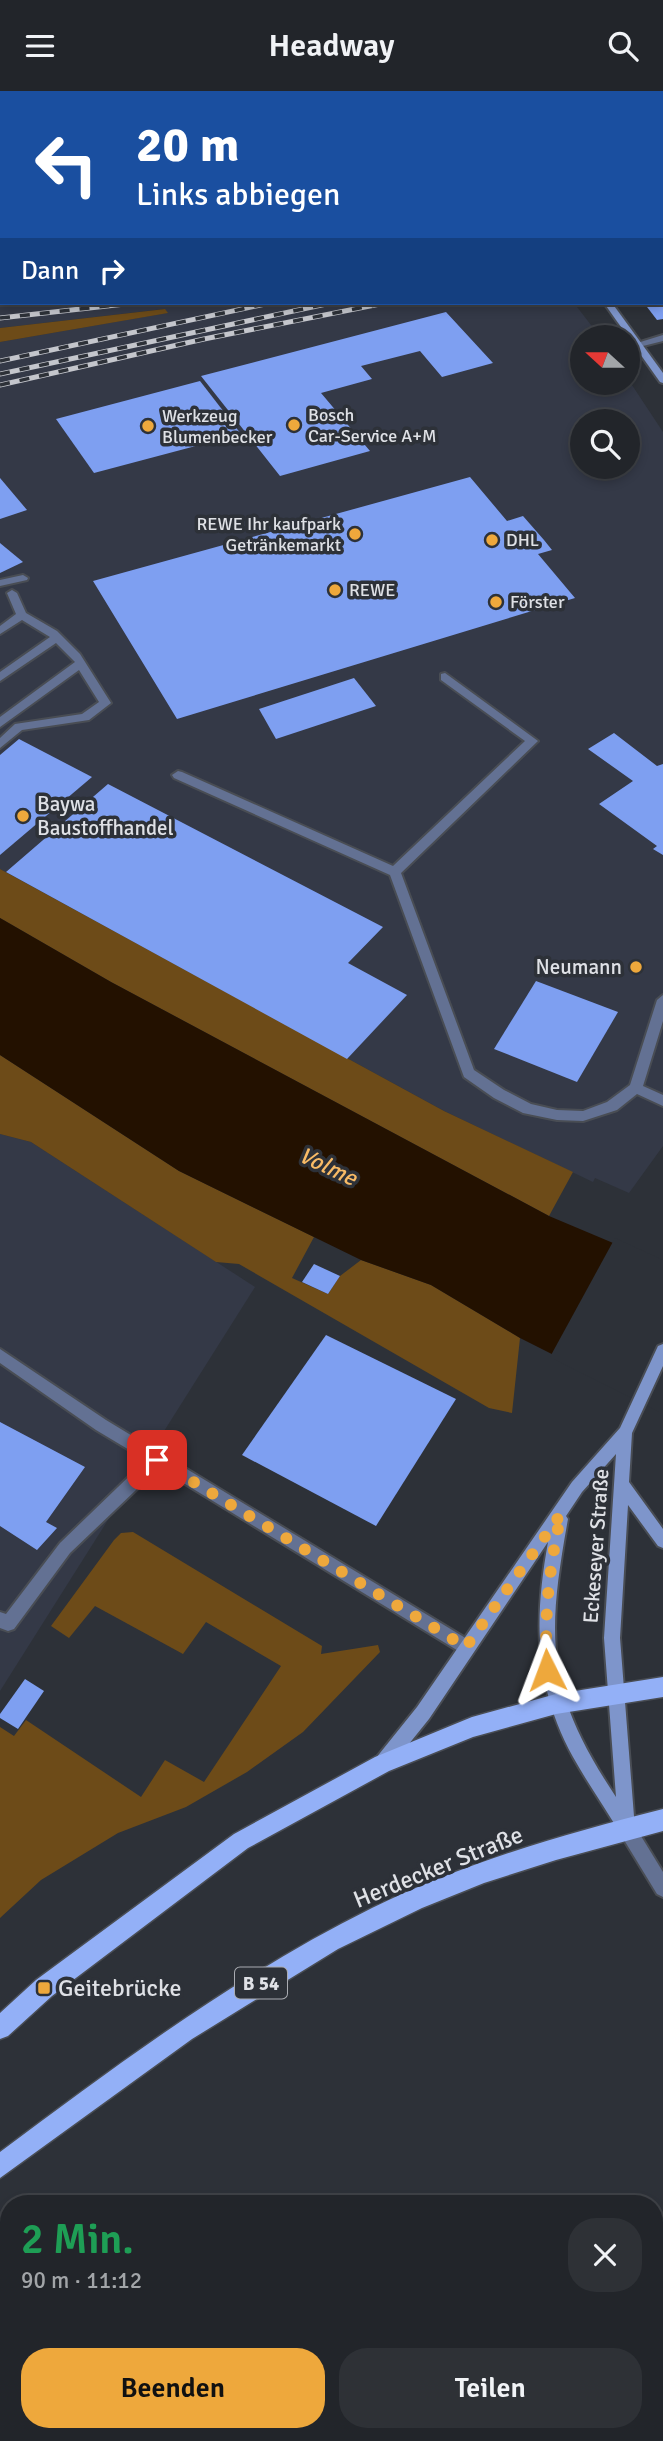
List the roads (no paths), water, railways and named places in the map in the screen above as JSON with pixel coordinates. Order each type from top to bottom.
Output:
[{"type":"main road","points":[[610,305],[625,325]]},
{"type":"main road","points":[[640,346],[663,380]]},
{"type":"main road","name":"Eckeseyer Straße","points":[[382,1764],[423,1713],[577,1487],[625,1433],[663,1350]]},
{"type":"main road","name":"Eckeseyer Straße","points":[[625,1433],[624,1487],[614,1603],[614,1693],[627,1829]]},
{"type":"main road","points":[[624,1487],[663,1541]]},
{"type":"main road","points":[[561,1514],[547,1585],[544,1622],[547,1670],[556,1704],[584,1766],[627,1829]]},
{"type":"main road","points":[[0,2028],[44,1988],[241,1841],[382,1764],[472,1727],[556,1704],[663,1687]]},
{"type":"main road","name":"B 54","points":[[627,1829],[663,1820]]},
{"type":"main road","name":"Herdecker Straße","points":[[0,2166],[178,2033],[299,1960],[383,1915],[488,1873],[627,1829]]},
{"type":"street","points":[[640,344],[663,338]]},
{"type":"street","points":[[0,583],[23,578]]},
{"type":"street","points":[[0,744],[19,727],[85,717],[105,703],[81,663],[57,637],[22,615],[12,593]]},
{"type":"street","points":[[0,631],[22,615]]},
{"type":"street","points":[[0,677],[57,637]]},
{"type":"street","points":[[0,723],[81,663]]},
{"type":"street","points":[[395,872],[532,741],[445,677]]},
{"type":"street","points":[[178,775],[395,872],[469,1073],[499,1094],[528,1109],[558,1115],[583,1116],[612,1107],[636,1088],[663,1000]]},
{"type":"street","points":[[636,1088],[663,1101]]},
{"type":"street","points":[[0,1355],[101,1425],[466,1647]]},
{"type":"street","points":[[0,1619],[8,1624],[65,1548],[157,1460]]},
{"type":"street","points":[[627,1829],[663,1888]]},
{"type":"water","name":"Volme","points":[[0,918],[111,982],[549,1216],[663,1264],[663,1410],[520,1338],[431,1285],[361,1260],[179,1171],[0,1055]]},
{"type":"railway","points":[[0,318],[116,305]]},
{"type":"railway","points":[[0,361],[261,305]]},
{"type":"railway","points":[[0,374],[322,305]]},
{"type":"railway","points":[[0,385],[204,339],[375,305]]},
{"type":"place","name":"Bosch Car-Service A+M","points":[[294,425]]},
{"type":"place","name":"Werkzeug Blumenbecker","points":[[148,426]]},
{"type":"place","name":"REWE Ihr kaufpark Getränkemarkt","points":[[355,534]]},
{"type":"place","name":"DHL","points":[[492,540]]},
{"type":"place","name":"REWE","points":[[335,590]]},
{"type":"place","name":"Förster","points":[[496,602]]},
{"type":"place","name":"Baywa Baustoffhandel","points":[[23,816]]},
{"type":"place","name":"Neumann","points":[[636,967]]},
{"type":"place","name":"Geitebrücke","points":[[44,1988]]}]
